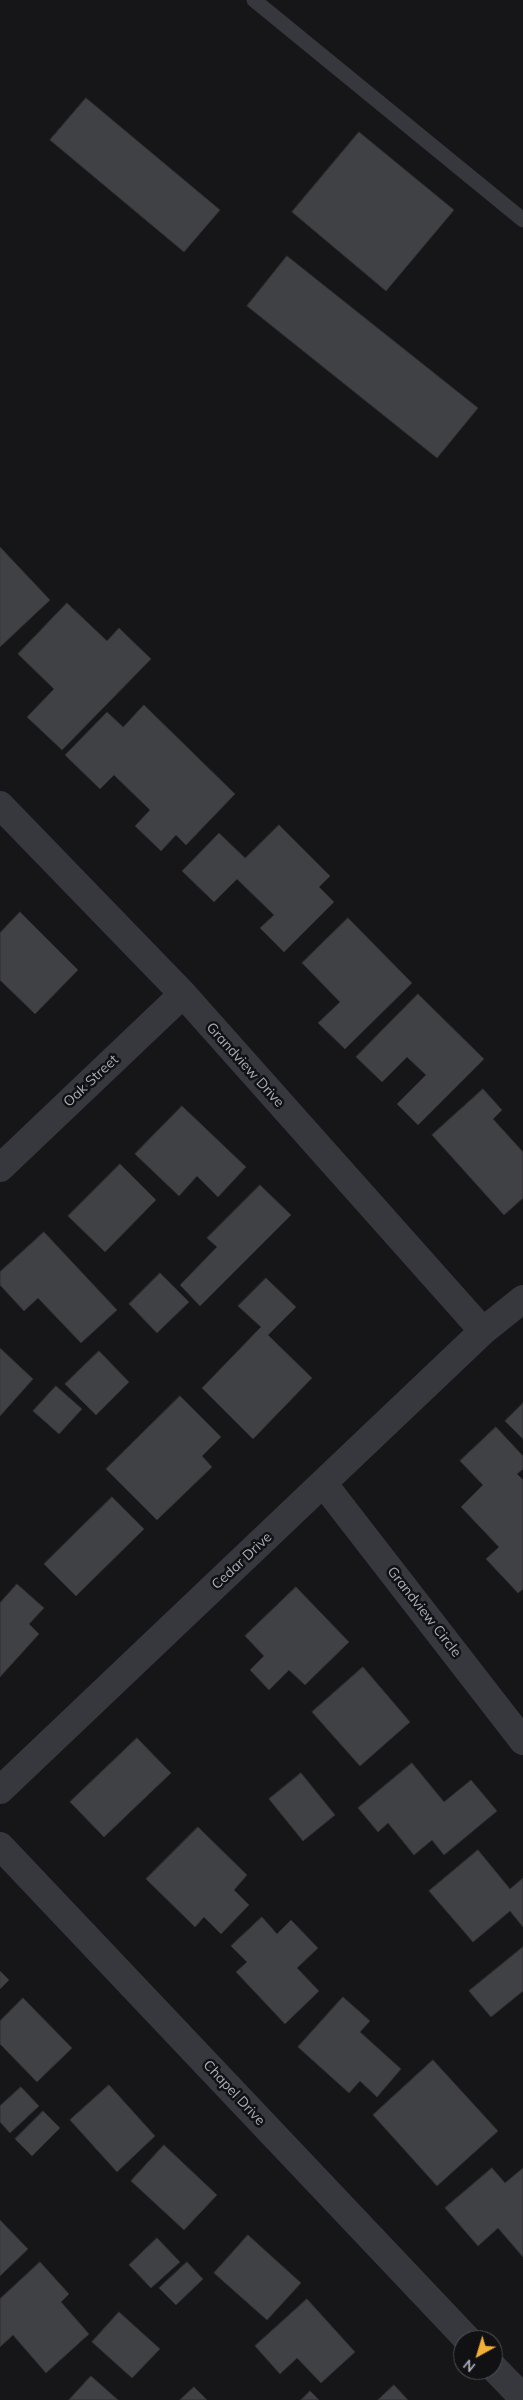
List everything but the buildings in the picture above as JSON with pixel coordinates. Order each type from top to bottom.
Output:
[{"type":"street","name":"Grandview Drive","points":[[0,805],[182,994],[483,1331]]},
{"type":"street","name":"Oak Street","points":[[0,1168],[182,994]]},
{"type":"street","name":"Cedar Drive","points":[[0,1790],[483,1331],[523,1299]]},
{"type":"street","name":"Grandview Circle","points":[[323,1483],[523,1741]]},
{"type":"street","name":"Chapel Drive","points":[[0,1846],[459,2330]]},
{"type":"street","points":[[503,2377],[523,2398]]},
{"type":"lane","points":[[254,0],[523,220]]}]
